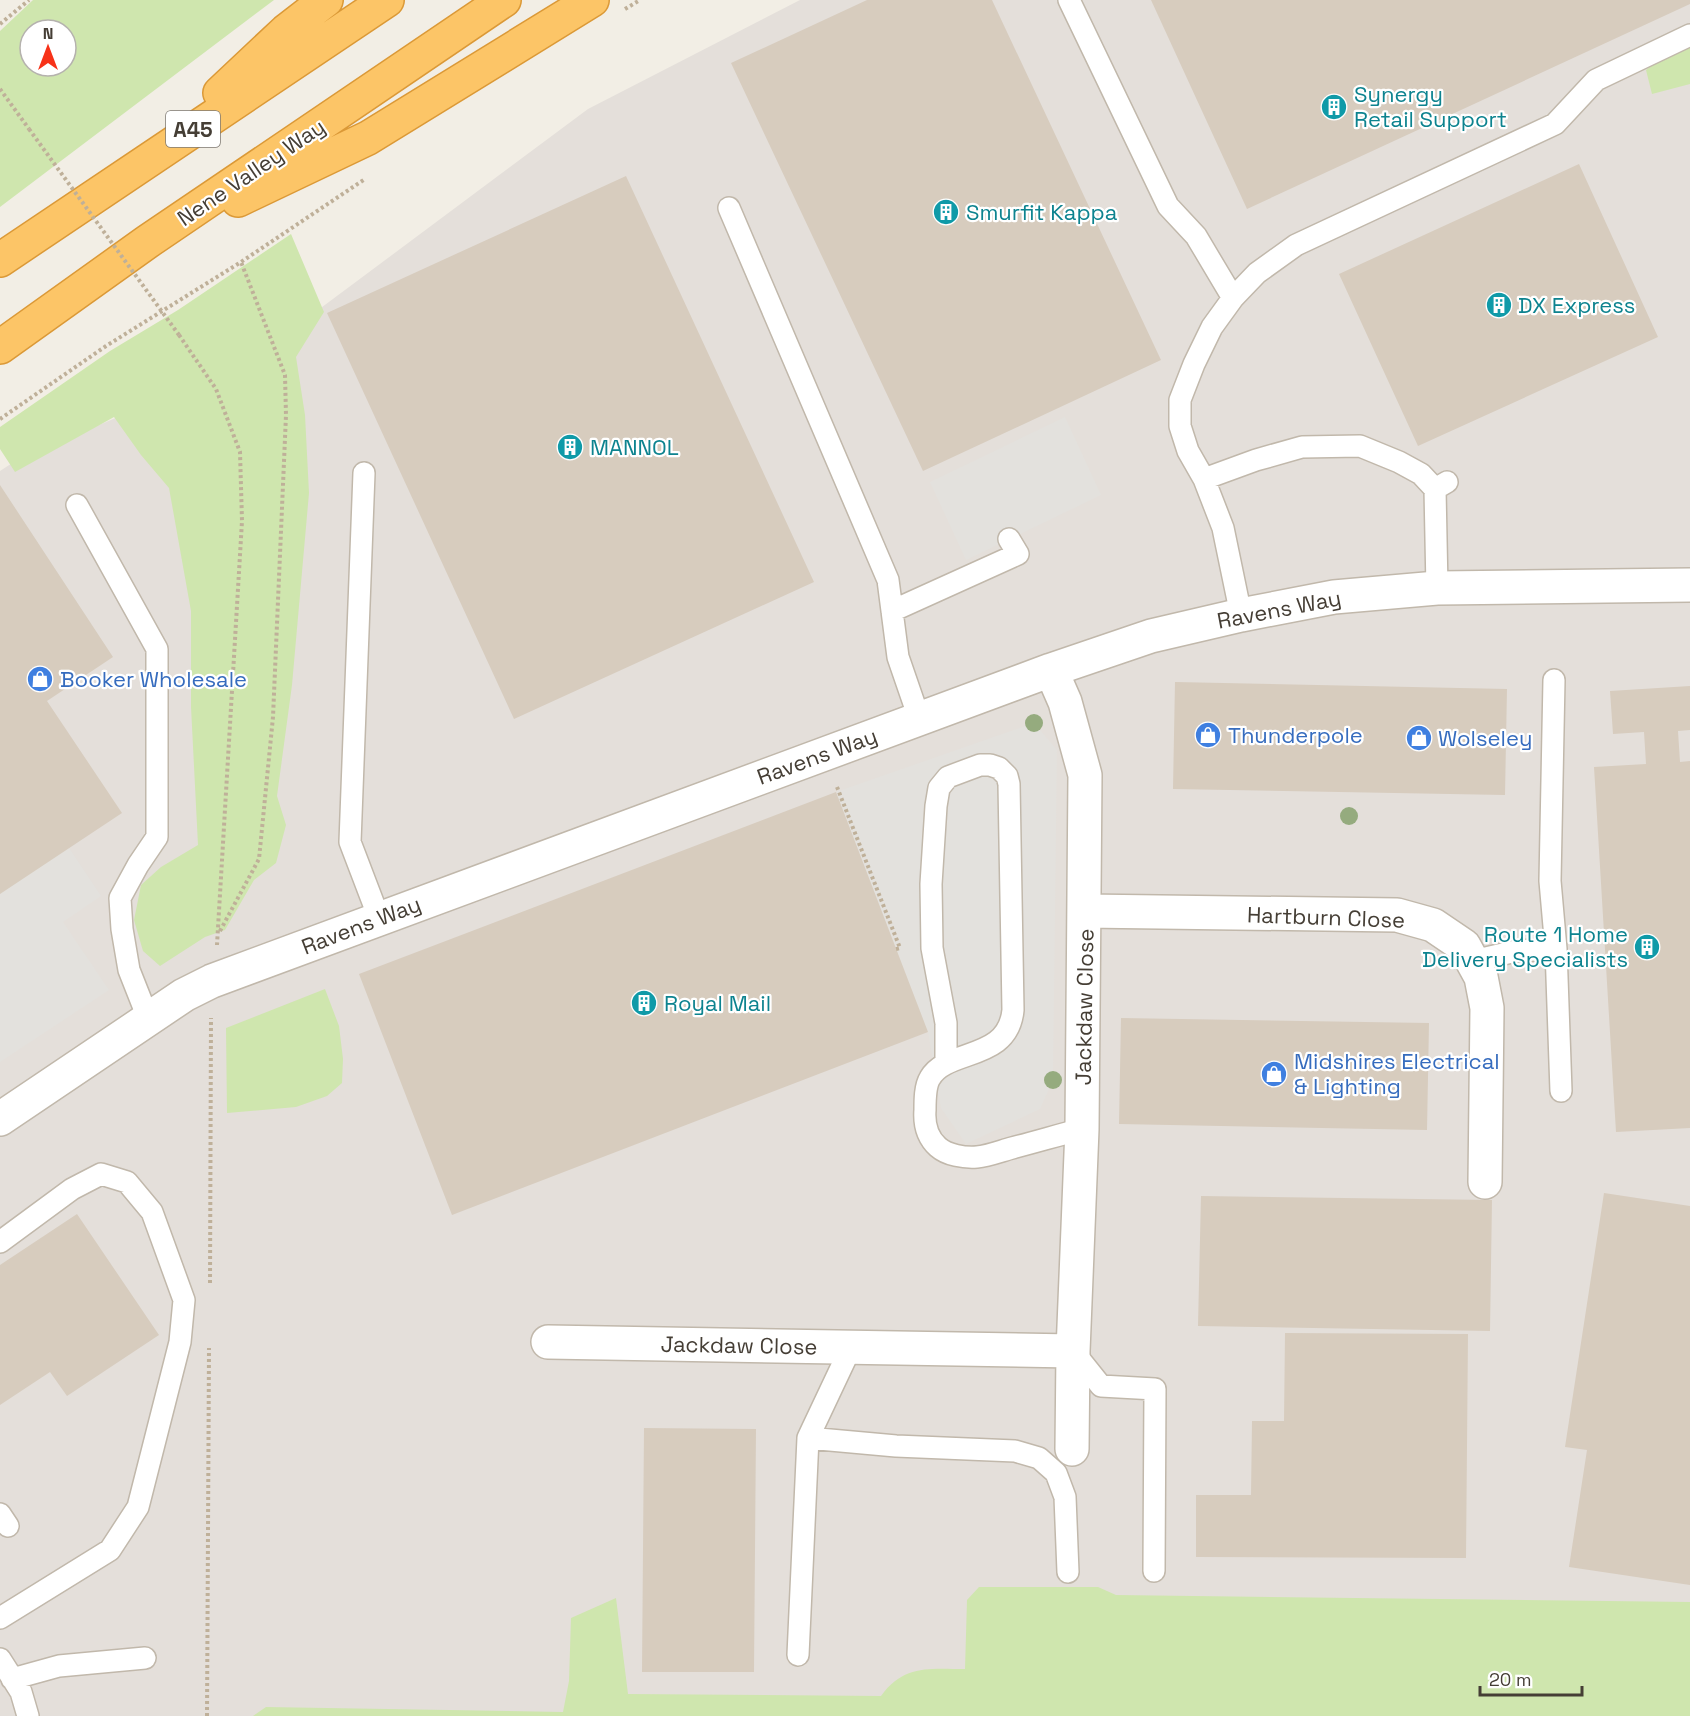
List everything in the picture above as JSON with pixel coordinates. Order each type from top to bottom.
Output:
[{"type":"highway","points":[[151,158],[286,31],[326,0]]},
{"type":"highway","name":"A45","points":[[0,260],[387,0]]},
{"type":"highway","name":"Nene Valley Way","points":[[0,347],[147,242],[504,0]]},
{"type":"highway","points":[[147,242],[368,138],[606,6]]},
{"type":"street","name":"Ravens Way","points":[[0,1119],[148,1018],[184,995],[212,981],[919,718],[1151,636],[1334,597],[1437,588],[1690,585]]},
{"type":"street","name":"Jackdaw Close","points":[[1051,670],[1065,702],[1085,774],[1082,1129],[1073,1351],[1072,1449]]},
{"type":"street","name":"Hartburn Close","points":[[1085,910],[1396,915],[1433,925],[1464,946],[1481,977],[1487,1008],[1485,1182]]},
{"type":"street","name":"Jackdaw Close","points":[[548,1342],[1073,1351]]},
{"type":"lane","points":[[1068,0],[1168,206],[1196,236],[1233,298]]},
{"type":"lane","points":[[1241,615],[1223,528],[1204,479],[1188,451],[1180,426],[1180,400],[1194,364],[1212,327],[1233,298],[1257,273],[1296,245],[1555,124],[1596,80],[1690,35]]},
{"type":"lane","points":[[729,208],[888,580],[898,657],[919,718]]},
{"type":"lane","points":[[1204,479],[1256,460],[1302,447],[1359,446],[1399,462],[1441,486],[1437,588]]},
{"type":"lane","points":[[364,473],[350,842],[379,918]]},
{"type":"lane","points":[[77,505],[157,649],[157,837],[120,898],[129,970],[148,1018]]},
{"type":"lane","points":[[892,611],[1018,554],[1009,539]]},
{"type":"lane","points":[[1554,680],[1550,881],[1556,949],[1561,1090]]},
{"type":"lane","points":[[946,1063],[946,1023],[932,948],[931,884],[936,806],[939,788],[948,777],[980,765],[990,765],[999,768],[1009,784],[1012,1023],[996,1041],[983,1050],[946,1063],[930,1078],[924,1119],[930,1138],[939,1148],[953,1155],[976,1157],[1082,1129]]},
{"type":"lane","points":[[1473,961],[1516,951],[1556,949]]},
{"type":"lane","points":[[0,1242],[72,1189],[101,1174],[110,1176],[127,1182],[152,1212],[184,1300],[180,1342],[138,1507],[110,1550],[0,1618]]},
{"type":"lane","points":[[798,1656],[808,1438],[851,1347]]},
{"type":"lane","points":[[1073,1351],[1101,1386],[1155,1389],[1154,1571]]},
{"type":"lane","points":[[808,1438],[896,1446],[1015,1451],[1039,1458],[1056,1473],[1065,1497],[1068,1572]]},
{"type":"lane","points":[[12,1679],[59,1666],[145,1658]]},
{"type":"lane","points":[[0,1659],[21,1692],[28,1716]]},
{"type":"path","points":[[0,24],[28,0]]},
{"type":"path","points":[[606,6],[640,0]]},
{"type":"path","points":[[0,89],[179,335]]},
{"type":"path","points":[[0,419],[106,346],[371,176]]},
{"type":"path","points":[[218,934],[259,859],[273,717],[286,415],[285,375],[241,261]]},
{"type":"path","points":[[837,787],[900,948],[896,950]]},
{"type":"shaded area","points":[[800,0],[1690,0],[1690,1632],[1009,1716],[0,1716],[0,471],[20,458],[247,363],[588,109]]},
{"type":"shaded area","points":[[1065,417],[1101,495],[966,560],[930,482]]},
{"type":"shaded area","points":[[1034,723],[1057,750],[1053,1080],[1040,1109],[966,1144],[941,1108],[928,1032],[836,792]]},
{"type":"shaded area","points":[[69,848],[101,896],[63,922],[109,990],[0,1062],[0,894]]},
{"type":"green space","points":[[33,0],[274,0],[0,207],[0,31]]},
{"type":"green space","points":[[1690,42],[1690,84],[1652,94],[1646,70],[1666,53]]},
{"type":"green space","points":[[291,234],[324,312],[296,357],[305,415],[309,493],[292,685],[277,796],[286,825],[276,863],[254,880],[225,930],[205,937],[160,966],[143,951],[134,920],[141,885],[161,867],[198,845],[191,707],[191,611],[169,488],[141,455],[114,417],[15,472],[0,449],[0,427],[110,351],[178,310]]},
{"type":"green space","points":[[325,989],[339,1026],[343,1059],[342,1083],[327,1096],[296,1107],[227,1113],[226,1028]]},
{"type":"green space","points":[[979,1587],[1098,1587],[1116,1595],[1690,1602],[1690,1716],[253,1716],[266,1707],[563,1712],[569,1681],[571,1618],[616,1598],[628,1694],[881,1696],[899,1678],[908,1673],[929,1669],[965,1669],[967,1600]]},
{"type":"building","name":"Smurfit Kappa","points":[[867,0],[992,0],[1161,360],[923,471],[731,63]]},
{"type":"building","name":"Synergy Retail Support","points":[[1151,0],[1690,0],[1690,4],[1247,209]]},
{"type":"building","name":"DX Express","points":[[1579,164],[1658,337],[1418,446],[1339,274]]},
{"type":"building","name":"MANNOL","points":[[626,176],[814,582],[514,719],[327,313]]},
{"type":"building","name":"Booker Wholesale","points":[[0,485],[113,657],[47,701],[122,813],[0,894]]},
{"type":"building","points":[[1175,682],[1507,689],[1505,795],[1173,789]]},
{"type":"building","name":"Route 1 Home Delivery Specialists","points":[[1690,686],[1690,730],[1678,731],[1680,762],[1690,761],[1690,1128],[1616,1132],[1594,767],[1646,764],[1644,732],[1613,734],[1610,691]]},
{"type":"building","name":"Royal Mail","points":[[836,792],[928,1032],[452,1215],[359,974]]},
{"type":"building","name":"Midshires Electrical & Lighting","points":[[1121,1018],[1429,1023],[1427,1130],[1119,1124]]},
{"type":"building","points":[[1604,1193],[1690,1206],[1690,1585],[1569,1567],[1587,1450],[1565,1447]]},
{"type":"building","points":[[1201,1196],[1492,1200],[1490,1331],[1198,1326]]},
{"type":"building","points":[[77,1214],[159,1335],[67,1396],[50,1372],[0,1405],[0,1265]]},
{"type":"building","points":[[1285,1333],[1468,1334],[1466,1558],[1196,1557],[1196,1495],[1251,1495],[1252,1421],[1284,1421]]},
{"type":"building","points":[[644,1428],[756,1429],[754,1672],[642,1672]]},
{"type":"place","name":"Synergy Retail Support","points":[[1334,107]]},
{"type":"place","name":"Smurfit Kappa","points":[[946,212]]},
{"type":"place","name":"DX Express","points":[[1499,305]]},
{"type":"place","name":"MANNOL","points":[[570,447]]},
{"type":"place","name":"Booker Wholesale","points":[[40,679]]},
{"type":"place","name":"Thunderpole","points":[[1208,735]]},
{"type":"place","name":"Wolseley","points":[[1419,738]]},
{"type":"place","name":"Route 1 Home Delivery Specialists","points":[[1647,947]]},
{"type":"place","name":"Royal Mail","points":[[644,1003]]},
{"type":"place","name":"Midshires Electrical & Lighting","points":[[1274,1074]]}]
